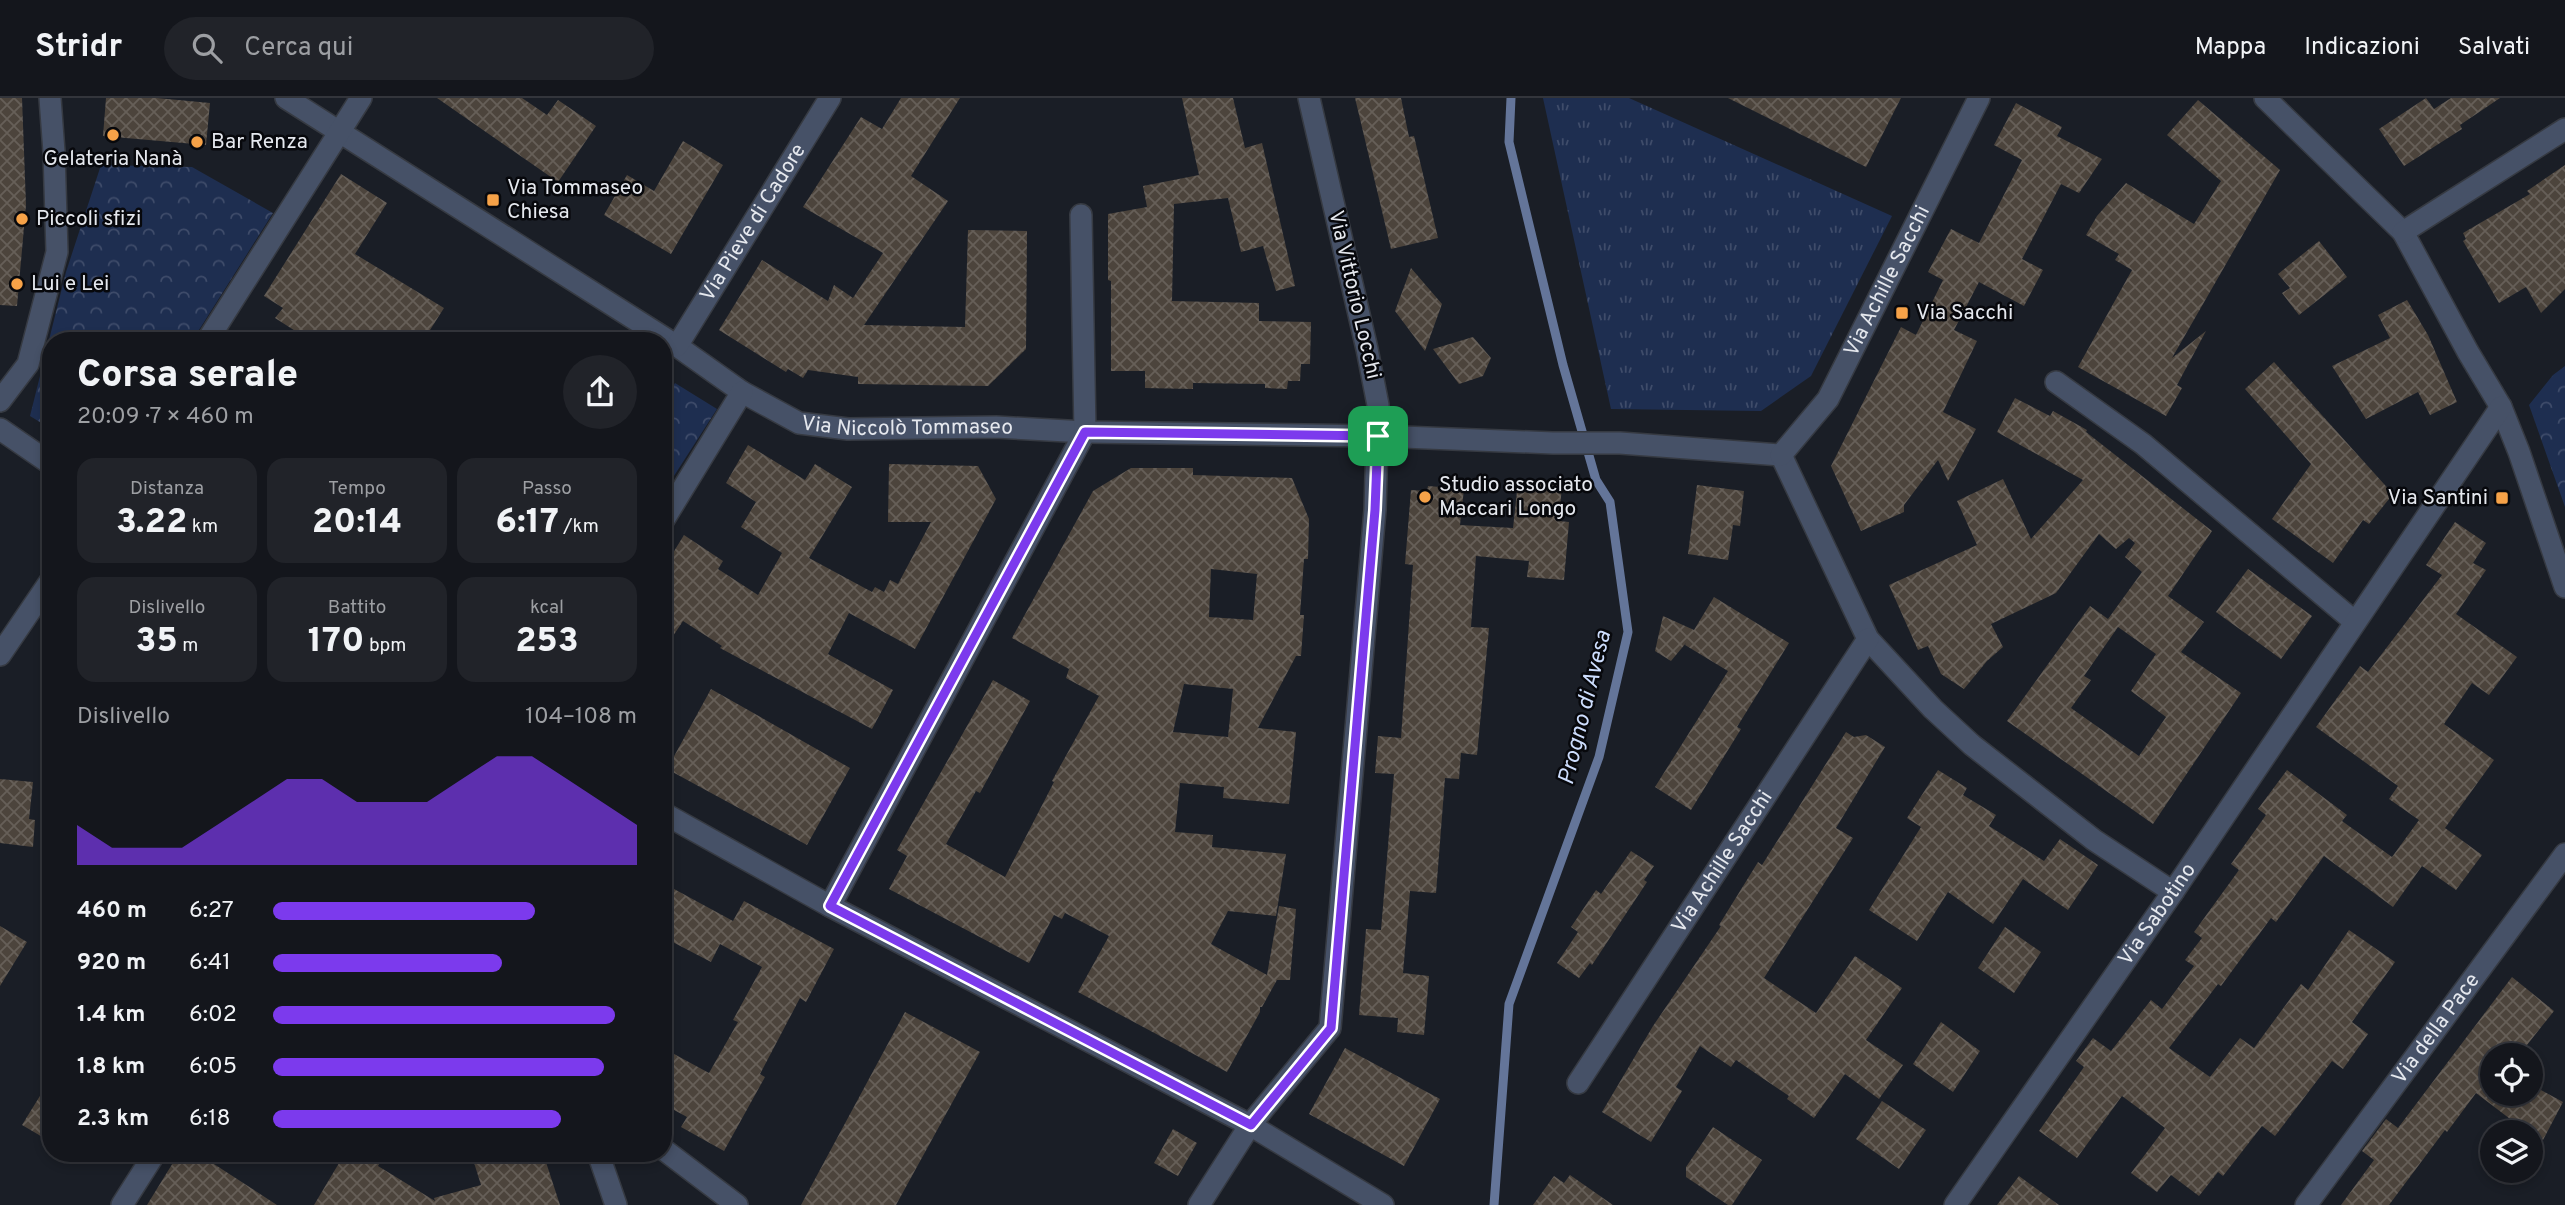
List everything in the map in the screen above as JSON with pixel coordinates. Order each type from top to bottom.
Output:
[{"type":"street","points":[[0,401],[28,365],[57,252],[50,98]]},
{"type":"street","name":"Via Niccolò Tommaseo","points":[[286,98],[655,332]]},
{"type":"street","points":[[213,332],[361,98]]},
{"type":"street","name":"Via Pieve di Cadore","points":[[677,346],[830,98]]},
{"type":"street","name":"Via Vittorio Locchi","points":[[1199,1205],[1251,1125],[1331,1028],[1375,510],[1378,405],[1309,98]]},
{"type":"street","name":"Via Achille Sacchi","points":[[1781,455],[1828,399],[1979,98]]},
{"type":"street","points":[[2265,98],[2403,232],[2501,407],[2565,587]]},
{"type":"street","points":[[2403,232],[2565,129]]},
{"type":"street","points":[[830,906],[1085,432],[1081,215]]},
{"type":"street","name":"Via Niccolò Tommaseo","points":[[672,343],[742,392],[799,423],[848,429],[996,427],[1085,432],[1378,436],[1620,443],[1781,455]]},
{"type":"street","points":[[2056,382],[2143,444],[2356,622]]},
{"type":"street","points":[[672,506],[742,392]]},
{"type":"street","name":"Via Sabotino","points":[[1955,1205],[2173,892],[2501,407]]},
{"type":"street","points":[[0,429],[42,458]]},
{"type":"street","points":[[1781,455],[1868,639],[1933,709],[1972,745],[2094,840],[2173,892]]},
{"type":"street","points":[[0,655],[42,593]]},
{"type":"street","name":"Via Achille Sacchi","points":[[1578,1083],[1868,639]]},
{"type":"street","points":[[672,818],[830,906],[1251,1125],[1383,1205]]},
{"type":"street","name":"Via della Pace","points":[[2306,1205],[2565,854]]},
{"type":"street","points":[[672,1156],[737,1205]]},
{"type":"street","points":[[122,1205],[149,1162]]},
{"type":"street","points":[[601,1162],[616,1205]]},
{"type":"green space","points":[[1543,98],[1629,98],[1892,216],[1811,376],[1761,411],[1611,409]]},
{"type":"green space","points":[[101,165],[192,167],[273,213],[198,332],[51,332],[66,272]]},
{"type":"green space","points":[[2565,366],[2565,507],[2529,405],[2553,375]]},
{"type":"green space","points":[[42,368],[42,423],[30,416]]},
{"type":"green space","points":[[675,383],[717,409],[672,479],[672,388]]},
{"type":"building","points":[[0,98],[22,98],[26,205],[17,306],[0,305]]},
{"type":"building","points":[[106,98],[157,98],[210,103],[206,145],[103,136]]},
{"type":"building","points":[[437,98],[522,98],[547,115],[558,100],[596,126],[558,182]]},
{"type":"building","points":[[901,98],[960,98],[911,176],[948,201],[864,325],[965,327],[968,230],[1027,231],[1026,349],[988,386],[858,384],[858,377],[808,370],[803,378],[788,369],[786,372],[719,330],[762,260],[828,301],[834,285],[853,298],[883,253],[803,207],[861,117],[882,129]]},
{"type":"building","points":[[1182,98],[1233,98],[1245,148],[1262,143],[1295,286],[1276,291],[1263,246],[1241,252],[1228,198],[1174,204],[1172,301],[1259,303],[1259,321],[1311,322],[1310,364],[1301,364],[1300,381],[1288,381],[1287,389],[1265,388],[1265,384],[1193,383],[1193,389],[1145,388],[1145,371],[1111,371],[1108,214],[1147,207],[1143,186],[1199,175]]},
{"type":"building","points":[[1355,98],[1401,98],[1409,137],[1414,136],[1438,238],[1391,249]]},
{"type":"building","points":[[1728,98],[1901,98],[1866,167]]},
{"type":"building","points":[[2426,98],[2434,109],[2451,98],[2500,98],[2460,125],[2462,129],[2404,166],[2379,129]]},
{"type":"building","points":[[2198,100],[2280,170],[2172,358],[2206,331],[2177,385],[2182,388],[2166,416],[2078,367],[2132,270],[2115,260],[2119,254],[2086,235],[2097,216],[2126,183],[2194,224],[2221,181],[2167,135]]},
{"type":"building","points":[[2016,103],[2062,127],[2057,136],[2102,159],[2079,193],[2061,184],[2022,259],[2043,270],[2024,306],[1979,282],[1954,330],[1977,341],[1943,412],[1976,429],[1948,481],[1938,460],[1904,505],[1904,512],[1861,531],[1831,466],[1901,327],[1916,335],[1943,280],[1928,272],[1951,229],[1979,243],[2022,160],[1994,145]]},
{"type":"building","points":[[683,141],[723,165],[671,254],[604,215],[627,175],[654,191]]},
{"type":"building","points":[[2565,165],[2565,289],[2541,313],[2526,287],[2499,303],[2463,241],[2466,239],[2463,233],[2530,194],[2527,191]]},
{"type":"building","points":[[341,174],[387,203],[355,254],[444,308],[429,332],[297,332],[275,318],[283,308],[264,296]]},
{"type":"building","points":[[2319,241],[2347,277],[2299,315],[2282,293],[2290,288],[2278,274]]},
{"type":"building","points":[[1411,268],[1442,304],[1425,351],[1395,311]]},
{"type":"building","points":[[2407,300],[2428,335],[2457,402],[2430,415],[2418,392],[2366,419],[2332,366],[2390,338],[2378,315]]},
{"type":"building","points":[[1473,337],[1491,358],[1483,376],[1459,384],[1433,349]]},
{"type":"building","points":[[2274,362],[2393,494],[2369,524],[2363,520],[2333,563],[2272,519],[2311,464],[2245,389]]},
{"type":"building","points":[[2015,398],[2050,416],[2053,411],[2087,430],[2086,432],[2212,531],[2168,596],[2204,622],[2181,652],[2241,693],[2153,824],[2007,721],[2090,606],[2108,619],[2142,572],[2125,557],[2135,543],[2129,538],[2116,549],[2099,534],[2056,593],[1991,624],[2003,647],[1987,661],[1964,689],[1941,674],[1928,646],[1918,650],[1889,585],[1977,545],[1957,501],[2003,479],[2031,539],[2083,480],[1997,432]],"holes":[[[2118,627],[2156,654],[2131,691],[2166,717],[2139,756],[2071,708],[2091,680],[2084,676]]]},
{"type":"building","points":[[748,445],[805,480],[815,464],[852,487],[809,558],[872,592],[875,587],[884,592],[890,580],[898,584],[931,522],[888,522],[889,464],[978,466],[996,499],[915,649],[849,613],[828,654],[893,690],[872,729],[720,648],[722,646],[683,621],[672,638],[672,554],[684,535],[723,561],[718,569],[758,595],[782,553],[741,527],[756,502],[726,483]]},
{"type":"building","points":[[1131,468],[1193,468],[1193,475],[1292,478],[1309,519],[1308,559],[1304,559],[1300,615],[1304,615],[1301,656],[1296,656],[1258,728],[1296,732],[1289,804],[1223,798],[1224,787],[1180,783],[1175,832],[1213,835],[1212,847],[1286,854],[1276,916],[1228,911],[1211,944],[1267,975],[1279,906],[1296,909],[1290,980],[1277,980],[1227,1072],[1078,992],[1109,936],[1065,913],[1062,919],[1054,915],[1029,963],[889,889],[907,856],[897,850],[993,680],[1030,701],[980,793],[976,791],[946,844],[1005,877],[1054,782],[1052,781],[1099,696],[1066,678],[1069,669],[1012,638],[1093,491]],"holes":[[[1211,569],[1257,574],[1253,620],[1209,617]],[[1184,684],[1233,689],[1228,737],[1173,732]]]},
{"type":"building","points":[[1518,482],[1562,485],[1559,521],[1569,522],[1564,580],[1527,577],[1529,561],[1476,556],[1471,627],[1489,628],[1477,755],[1461,753],[1459,779],[1445,778],[1436,893],[1410,891],[1403,973],[1429,976],[1424,1035],[1397,1032],[1398,1018],[1359,1015],[1366,929],[1381,930],[1394,774],[1375,773],[1378,736],[1401,738],[1413,565],[1405,564],[1411,490],[1427,491],[1428,486],[1464,489],[1460,525],[1513,528]]},
{"type":"building","points":[[1697,485],[1744,491],[1740,526],[1733,525],[1728,560],[1688,554]]},
{"type":"building","points":[[2455,522],[2486,543],[2473,563],[2486,570],[2456,614],[2517,657],[2489,695],[2472,683],[2444,724],[2494,760],[2445,828],[2482,855],[2456,890],[2422,866],[2393,907],[2324,856],[2276,922],[2271,918],[2221,986],[2218,984],[2169,1048],[2210,1077],[2240,1038],[2254,1048],[2301,984],[2308,990],[2349,930],[2395,962],[2352,1022],[2368,1034],[2343,1069],[2332,1061],[2275,1136],[2262,1126],[2223,1176],[2218,1172],[2199,1196],[2171,1175],[2157,1192],[2131,1173],[2165,1128],[2122,1096],[2077,1158],[2039,1131],[2084,1067],[2076,1061],[2093,1038],[2111,1051],[2151,1000],[2162,1009],[2194,966],[2185,960],[2202,938],[2194,932],[2239,870],[2231,864],[2266,815],[2258,809],[2287,770],[2347,815],[2342,821],[2392,857],[2419,820],[2389,799],[2398,786],[2316,727],[2360,666],[2368,672],[2442,575],[2426,565]]},
{"type":"building","points":[[2248,569],[2312,616],[2281,659],[2216,612]]},
{"type":"building","points":[[1714,597],[1789,643],[1737,727],[1741,729],[1691,810],[1655,787],[1728,671],[1685,645],[1686,643],[1671,661],[1655,651],[1663,616],[1694,630]]},
{"type":"building","points":[[711,689],[850,768],[807,845],[672,772],[672,760]]},
{"type":"building","points":[[1846,732],[1854,737],[1866,735],[1885,747],[1836,828],[1853,838],[1764,978],[1816,1013],[1855,956],[1902,988],[1866,1040],[1903,1065],[1879,1099],[1845,1074],[1814,1118],[1787,1099],[1789,1096],[1736,1060],[1731,1067],[1700,1046],[1676,1087],[1682,1091],[1651,1142],[1602,1112],[1653,1026],[1721,926],[1719,925],[1758,862],[1762,865]]},
{"type":"building","points":[[1938,770],[1967,788],[1963,795],[1996,815],[1989,826],[2044,861],[2060,839],[2098,865],[2068,910],[2023,879],[1993,924],[1948,892],[1917,941],[1869,910],[1921,827],[1907,818]]},
{"type":"building","points":[[0,779],[33,782],[29,819],[35,820],[33,847],[0,843]]},
{"type":"building","points":[[1631,851],[1654,866],[1644,880],[1647,882],[1592,965],[1590,963],[1579,978],[1557,963],[1578,932],[1571,927],[1596,890],[1601,894]]},
{"type":"building","points":[[672,888],[733,921],[744,901],[834,949],[806,1002],[800,998],[760,1074],[765,1077],[724,1151],[681,1127],[687,1117],[672,1109],[672,1053],[709,1073],[738,1022],[733,1020],[762,967],[720,944],[711,962],[672,942]]},
{"type":"building","points":[[0,926],[27,942],[0,986]]},
{"type":"building","points":[[2005,927],[2041,952],[2014,993],[1978,968]]},
{"type":"building","points":[[2512,977],[2554,1011],[2529,1043],[2480,1043],[2480,1096],[2476,1093],[2447,1132],[2445,1130],[2389,1205],[2341,1205],[2374,1160],[2362,1151],[2386,1119],[2398,1128]]},
{"type":"building","points":[[905,1012],[980,1052],[896,1205],[801,1205]]},
{"type":"building","points":[[1941,1022],[1980,1051],[1953,1092],[1913,1064]]},
{"type":"building","points":[[1345,1048],[1440,1099],[1404,1166],[1309,1114]]},
{"type":"building","points":[[2543,1091],[2563,1102],[2543,1140],[2543,1120],[2511,1120],[2493,1106],[2543,1106]]},
{"type":"building","points":[[42,1093],[42,1137],[22,1125]]},
{"type":"building","points":[[1882,1101],[1926,1130],[1899,1169],[1856,1139]]},
{"type":"building","points":[[1713,1127],[1762,1160],[1732,1205],[1686,1177],[1686,1167]]},
{"type":"building","points":[[1173,1129],[1197,1143],[1178,1176],[1154,1163]]},
{"type":"building","points":[[173,1162],[211,1162],[277,1205],[147,1205]]},
{"type":"building","points":[[340,1162],[380,1162],[378,1166],[435,1201],[434,1198],[481,1185],[474,1162],[546,1162],[560,1205],[314,1205]]},
{"type":"building","points":[[1570,1175],[1613,1205],[1533,1205],[1554,1176],[1564,1183]]},
{"type":"building","points":[[2019,1176],[2059,1205],[1997,1205]]},
{"type":"waterway","name":"Progno di Avesa","points":[[1494,1205],[1509,1004],[1599,757],[1628,632],[1610,502],[1596,480],[1563,365],[1509,142],[1511,98]]},
{"type":"place","name":"Gelateria Nanà","points":[[113,135]]},
{"type":"place","name":"Bar Renza","points":[[197,142]]},
{"type":"place","name":"Via Tommaseo Chiesa","points":[[493,200]]},
{"type":"place","name":"Piccoli sfizi","points":[[22,219]]},
{"type":"place","name":"Lui e Lei","points":[[17,284]]},
{"type":"place","name":"Via Sacchi","points":[[1902,313]]},
{"type":"place","name":"Studio associato Maccari Longo","points":[[1425,497]]},
{"type":"place","name":"Via Santini","points":[[2502,498]]},
{"type":"route","points":[[1085,432],[1378,436],[1375,510],[1331,1028],[1251,1125],[830,906],[1085,432]]}]
